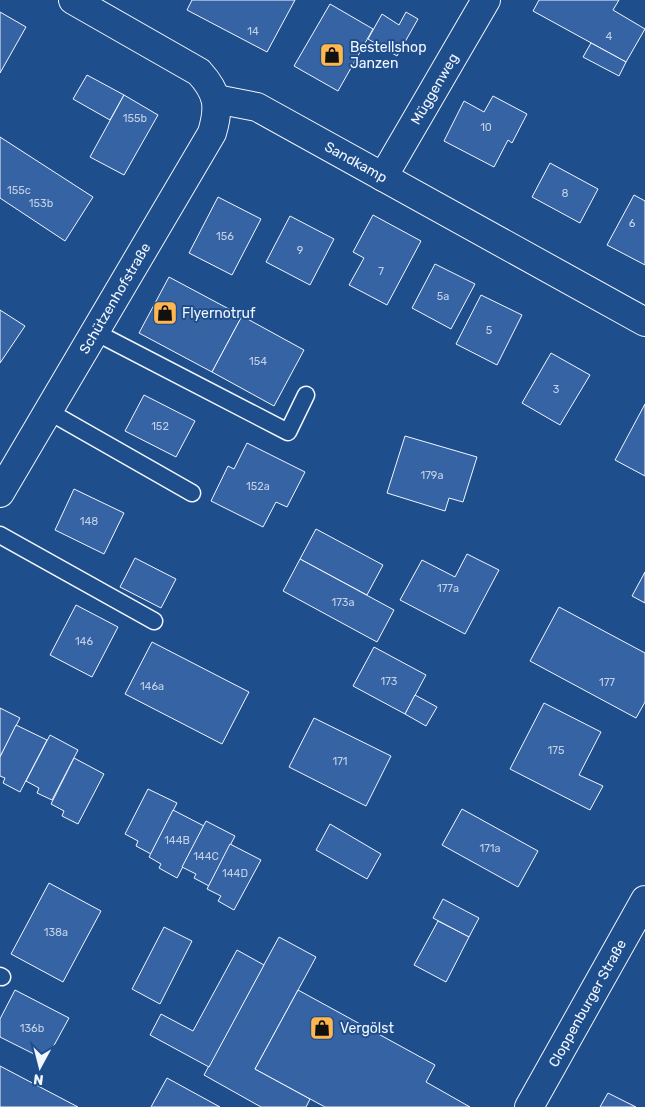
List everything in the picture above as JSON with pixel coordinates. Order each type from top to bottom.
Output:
[{"type":"street","points":[[74,0],[199,72],[209,84],[216,99]]},
{"type":"street","name":"Müggenweg","points":[[383,177],[486,0]]},
{"type":"street","name":"Sandkamp","points":[[216,99],[257,107],[645,322]]},
{"type":"street","name":"Schützenhofstraße","points":[[0,493],[212,133],[216,99]]},
{"type":"street","name":"Cloppenburger Straße","points":[[529,1107],[645,900]]},
{"type":"lane","points":[[95,332],[288,432],[306,395]]},
{"type":"lane","points":[[48,411],[192,493]]},
{"type":"lane","points":[[0,534],[154,621]]},
{"type":"building","points":[[192,0],[295,0],[267,52],[187,10]]},
{"type":"building","points":[[539,0],[619,0],[613,10],[645,29],[626,62],[533,11]]},
{"type":"building","points":[[330,4],[373,29],[338,91],[294,66]]},
{"type":"building","points":[[0,12],[26,27],[0,73]]},
{"type":"building","points":[[406,12],[418,19],[397,56],[368,39],[382,14],[399,25]]},
{"type":"building","points":[[591,43],[626,62],[619,76],[583,57]]},
{"type":"building","points":[[87,75],[124,95],[110,120],[73,99]]},
{"type":"building","points":[[124,95],[158,115],[124,175],[90,157]]},
{"type":"building","points":[[493,96],[527,114],[512,143],[508,140],[494,167],[444,141],[464,101],[484,112]]},
{"type":"building","points":[[0,137],[93,197],[65,241],[0,198]]},
{"type":"building","points":[[550,163],[598,189],[580,223],[532,197]]},
{"type":"building","points":[[634,195],[645,201],[645,265],[607,245]]},
{"type":"building","points":[[218,197],[261,219],[232,275],[189,253]]},
{"type":"building","points":[[373,215],[421,241],[387,305],[349,285],[364,258],[353,252]]},
{"type":"building","points":[[290,216],[334,239],[310,285],[266,262]]},
{"type":"building","points":[[435,264],[475,284],[451,329],[412,308]]},
{"type":"building","points":[[169,277],[242,316],[212,372],[139,333]]},
{"type":"building","points":[[481,295],[522,315],[497,365],[456,344]]},
{"type":"building","points":[[0,310],[25,326],[0,363]]},
{"type":"building","points":[[242,316],[304,350],[274,406],[212,372]]},
{"type":"building","points":[[551,353],[590,375],[560,425],[522,403]]},
{"type":"building","points":[[144,395],[195,421],[176,457],[125,431]]},
{"type":"building","points":[[645,404],[645,476],[615,460]]},
{"type":"building","points":[[405,436],[477,457],[463,502],[449,498],[445,511],[387,493]]},
{"type":"building","points":[[247,443],[305,472],[287,507],[276,502],[263,527],[211,501],[228,466],[234,469]]},
{"type":"building","points":[[74,489],[124,513],[104,554],[55,530]]},
{"type":"building","points":[[316,529],[383,565],[367,595],[300,559]]},
{"type":"building","points":[[467,554],[499,570],[465,634],[400,600],[422,560],[455,577]]},
{"type":"building","points":[[135,558],[176,579],[161,608],[120,587]]},
{"type":"building","points":[[300,559],[394,610],[377,642],[283,591]]},
{"type":"building","points":[[645,572],[645,603],[632,596]]},
{"type":"building","points":[[76,605],[118,627],[92,677],[50,655]]},
{"type":"building","points":[[559,607],[645,653],[645,702],[636,718],[530,661]]},
{"type":"building","points":[[152,642],[249,692],[222,744],[125,694]]},
{"type":"building","points":[[374,647],[426,675],[405,714],[353,686]]},
{"type":"building","points":[[415,695],[437,707],[426,726],[405,714]]},
{"type":"building","points":[[544,703],[601,732],[579,775],[603,786],[590,810],[510,769]]},
{"type":"building","points":[[0,708],[20,718],[0,757]]},
{"type":"building","points":[[314,718],[391,756],[366,806],[289,767]]},
{"type":"building","points":[[16,725],[47,740],[20,792],[3,783],[5,778],[0,776],[0,757]]},
{"type":"building","points":[[50,735],[78,750],[52,800],[37,793],[39,788],[26,781]]},
{"type":"building","points":[[74,758],[104,774],[78,824],[62,816],[64,811],[51,804]]},
{"type":"building","points":[[148,789],[177,803],[151,854],[136,846],[138,841],[125,834]]},
{"type":"building","points":[[462,809],[538,851],[518,887],[442,845]]},
{"type":"building","points":[[173,810],[204,826],[177,878],[159,868],[161,864],[149,857]]},
{"type":"building","points":[[206,821],[235,836],[209,886],[194,878],[196,874],[182,867]]},
{"type":"building","points":[[330,824],[381,854],[367,879],[316,850]]},
{"type":"building","points":[[230,844],[261,860],[234,910],[218,901],[221,896],[207,889]]},
{"type":"building","points":[[49,883],[101,911],[63,982],[11,954]]},
{"type":"building","points":[[443,899],[479,918],[469,937],[433,918]]},
{"type":"building","points":[[438,921],[469,937],[446,982],[414,965]]},
{"type":"building","points":[[164,927],[192,941],[160,1004],[132,989]]},
{"type":"building","points":[[279,937],[316,957],[255,1069],[310,1099],[306,1107],[261,1107],[204,1075]]},
{"type":"building","points":[[237,950],[264,965],[209,1067],[150,1035],[161,1014],[193,1031]]},
{"type":"building","points":[[15,990],[69,1018],[46,1060],[0,1037],[0,1019]]},
{"type":"building","name":"Vergölst","points":[[298,990],[435,1065],[426,1082],[470,1107],[325,1107],[255,1069]]},
{"type":"building","points":[[0,1066],[78,1107],[0,1107]]},
{"type":"building","points":[[167,1078],[220,1107],[151,1107]]},
{"type":"building","points":[[608,1093],[636,1107],[600,1107]]},
{"type":"place","name":"Bestellshop Janzen","points":[[332,55]]},
{"type":"place","name":"Flyernotruf","points":[[165,313]]},
{"type":"place","name":"Vergölst","points":[[322,1028]]}]
